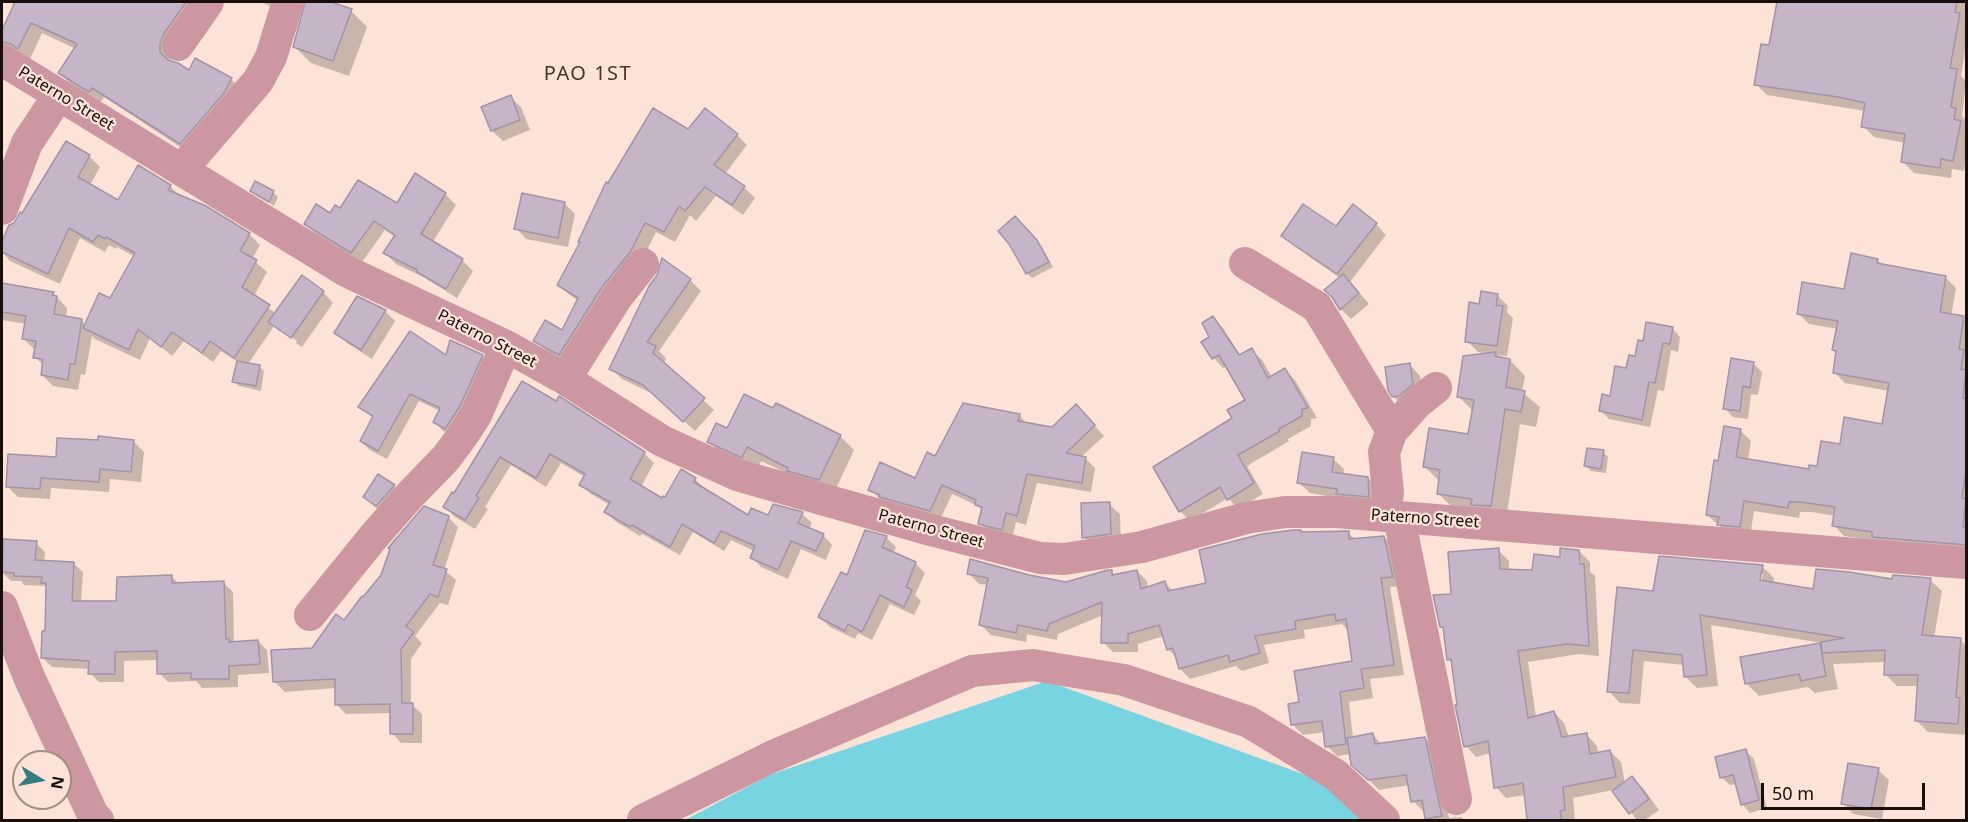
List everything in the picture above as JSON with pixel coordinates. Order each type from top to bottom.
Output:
[{"type":"street","points":[[178,45],[208,2]]},
{"type":"street","points":[[181,170],[258,81],[271,57],[288,2]]},
{"type":"street","name":"Paterno Street","points":[[2,60],[348,272],[506,346],[565,379],[662,441],[737,475],[1040,558],[1064,559],[1143,547],[1246,518],[1285,512],[1337,512],[1966,563]]},
{"type":"street","points":[[2,210],[27,144],[59,95]]},
{"type":"street","points":[[1245,263],[1317,307],[1392,431]]},
{"type":"street","points":[[565,379],[617,297],[643,264]]},
{"type":"street","points":[[310,615],[375,535],[446,458],[464,435],[476,415],[506,346]]},
{"type":"street","points":[[1436,387],[1416,404],[1392,431],[1384,452],[1392,517],[1456,799]]},
{"type":"street","points":[[2,607],[29,677],[93,815],[98,820]]},
{"type":"street","points":[[643,820],[771,757],[972,671],[1033,665],[1124,680],[1249,722],[1336,775],[1384,820]]},
{"type":"water","points":[[1047,681],[1336,786],[1364,820],[685,820],[772,774]]},
{"type":"building","points":[[15,2],[186,2],[163,35],[160,52],[168,60],[189,70],[195,58],[232,78],[224,93],[180,144],[92,88],[89,92],[58,73],[77,44],[31,23],[18,49],[2,42],[2,30]]},
{"type":"building","points":[[305,2],[331,2],[352,9],[333,61],[293,47]]},
{"type":"building","points":[[1777,2],[1957,2],[1955,12],[1960,13],[1950,68],[1957,69],[1951,107],[1956,108],[1954,119],[1961,121],[1953,161],[1941,159],[1940,168],[1901,162],[1905,134],[1861,127],[1865,103],[1754,85],[1761,44],[1769,45]]},
{"type":"building","points":[[511,95],[520,120],[491,131],[481,107]]},
{"type":"building","points":[[653,108],[688,129],[705,108],[738,134],[714,165],[745,186],[732,205],[705,187],[685,211],[679,206],[664,232],[645,223],[631,251],[602,287],[559,355],[533,341],[545,320],[562,330],[578,298],[557,285],[580,242],[578,242],[606,182],[608,183]]},
{"type":"building","points":[[66,141],[90,155],[78,177],[118,200],[138,165],[171,185],[168,190],[206,206],[250,233],[240,251],[257,260],[242,287],[270,305],[234,358],[210,341],[202,353],[172,332],[161,347],[138,329],[129,350],[83,328],[99,293],[110,298],[135,253],[106,237],[105,239],[98,235],[93,242],[69,228],[48,274],[2,252],[2,241],[9,225],[14,223],[20,212],[22,213]]},
{"type":"building","points":[[415,173],[446,193],[421,234],[463,259],[446,289],[417,270],[383,253],[395,235],[374,221],[351,253],[304,224],[316,204],[330,213],[335,205],[340,208],[358,180],[397,203]]},
{"type":"building","points":[[255,181],[274,191],[269,202],[250,191]]},
{"type":"building","points":[[522,193],[565,202],[558,238],[514,229]]},
{"type":"building","points":[[1303,204],[1336,226],[1353,204],[1377,223],[1337,274],[1281,236]]},
{"type":"building","points":[[1015,216],[1037,240],[1049,262],[1026,274],[1009,244],[998,231]]},
{"type":"building","points":[[1851,253],[1878,259],[1877,263],[1946,276],[1940,312],[1964,316],[1959,349],[1964,350],[1961,369],[1966,370],[1963,398],[1966,399],[1966,471],[1962,498],[1966,499],[1963,527],[1966,528],[1966,545],[1872,537],[1872,532],[1832,526],[1835,507],[1800,502],[1789,502],[1788,508],[1744,501],[1740,527],[1717,525],[1719,517],[1706,515],[1714,460],[1718,461],[1724,426],[1741,429],[1736,457],[1809,469],[1809,465],[1817,466],[1821,441],[1840,444],[1844,417],[1882,424],[1889,383],[1833,373],[1836,351],[1832,350],[1838,321],[1797,314],[1802,282],[1844,289]]},
{"type":"building","points":[[662,258],[691,279],[647,342],[656,346],[653,353],[705,398],[683,422],[643,385],[609,369],[649,286],[657,275]]},
{"type":"building","points":[[1343,274],[1359,293],[1340,310],[1332,297],[1324,290]]},
{"type":"building","points":[[302,275],[324,291],[291,338],[268,322]]},
{"type":"building","points":[[2,283],[54,292],[52,295],[57,296],[54,314],[82,319],[75,364],[70,364],[68,380],[41,375],[43,359],[33,358],[36,341],[22,339],[26,316],[2,312]]},
{"type":"building","points":[[1481,291],[1498,294],[1496,305],[1503,306],[1497,346],[1465,342],[1469,302],[1479,304]]},
{"type":"building","points":[[357,296],[386,310],[361,350],[334,333]]},
{"type":"building","points":[[1213,316],[1239,355],[1252,348],[1268,378],[1285,368],[1308,408],[1302,409],[1302,416],[1279,429],[1280,431],[1238,455],[1254,483],[1227,500],[1220,487],[1179,512],[1153,467],[1232,418],[1227,410],[1245,400],[1219,355],[1212,359],[1201,342],[1209,337],[1202,323]]},
{"type":"building","points":[[1646,322],[1673,327],[1670,344],[1663,343],[1655,383],[1649,382],[1642,420],[1599,411],[1602,394],[1610,396],[1615,366],[1626,368],[1629,355],[1635,356],[1638,340],[1643,341]]},
{"type":"building","points":[[410,331],[446,355],[450,340],[483,355],[460,406],[445,429],[433,422],[440,408],[410,394],[378,451],[360,441],[373,416],[358,407]]},
{"type":"building","points":[[1496,352],[1495,356],[1510,359],[1506,387],[1525,391],[1521,412],[1505,409],[1491,506],[1471,505],[1472,499],[1437,494],[1440,470],[1423,467],[1429,428],[1468,434],[1474,400],[1457,397],[1463,356]]},
{"type":"building","points":[[1731,358],[1754,362],[1750,388],[1743,386],[1740,411],[1723,409]]},
{"type":"building","points":[[237,361],[260,365],[256,386],[232,382]]},
{"type":"building","points":[[1410,363],[1413,384],[1399,396],[1392,397],[1388,390],[1385,367]]},
{"type":"building","points":[[522,381],[556,401],[559,396],[645,452],[630,479],[662,498],[665,497],[681,469],[696,478],[694,482],[748,515],[751,508],[768,515],[773,504],[803,512],[798,523],[824,534],[816,551],[791,541],[778,570],[750,558],[755,546],[721,531],[714,543],[682,524],[670,547],[604,512],[610,502],[579,485],[585,474],[550,454],[536,478],[500,457],[476,496],[479,498],[465,520],[443,507],[452,492],[454,493]]},
{"type":"building","points":[[744,394],[773,408],[776,403],[841,435],[819,480],[787,471],[788,468],[747,447],[742,458],[707,442],[716,423],[727,428]]},
{"type":"building","points":[[963,403],[1020,414],[1018,421],[1052,427],[1076,404],[1095,425],[1066,453],[1086,457],[1082,483],[1027,474],[1017,516],[1006,513],[1002,530],[978,524],[982,507],[975,505],[976,500],[942,485],[930,511],[879,497],[880,495],[868,490],[880,462],[915,478],[927,452],[935,456]]},
{"type":"building","points":[[98,436],[134,440],[131,472],[100,469],[99,482],[41,478],[40,489],[6,487],[8,454],[56,457],[57,438],[98,440]]},
{"type":"building","points":[[1587,448],[1604,450],[1601,469],[1584,466]]},
{"type":"building","points":[[1302,452],[1334,457],[1332,472],[1368,477],[1369,497],[1336,494],[1337,489],[1297,483]]},
{"type":"building","points":[[378,474],[395,485],[376,506],[363,497]]},
{"type":"building","points":[[1110,502],[1111,534],[1082,538],[1081,503]]},
{"type":"building","points":[[424,506],[449,516],[433,565],[447,569],[438,597],[430,594],[406,626],[414,632],[401,649],[402,703],[413,703],[413,734],[390,734],[390,704],[335,705],[335,679],[273,682],[271,650],[312,648],[336,614],[344,620],[381,575],[390,549],[388,548]]},
{"type":"building","points":[[865,530],[887,536],[882,547],[916,562],[906,587],[912,590],[904,607],[880,595],[862,632],[848,624],[845,631],[818,617],[841,572],[847,575]]},
{"type":"building","points":[[1301,530],[1301,532],[1349,531],[1349,539],[1384,536],[1393,577],[1381,578],[1394,665],[1361,669],[1364,688],[1340,692],[1346,744],[1325,747],[1322,721],[1291,725],[1288,704],[1299,702],[1294,671],[1352,661],[1346,619],[1336,621],[1335,614],[1295,621],[1296,629],[1255,636],[1260,653],[1230,662],[1228,655],[1179,669],[1173,648],[1167,650],[1159,625],[1128,634],[1128,643],[1101,643],[1102,602],[1049,624],[1047,631],[1018,625],[1016,633],[979,625],[988,578],[967,574],[970,559],[1029,575],[1066,582],[1108,570],[1112,570],[1112,575],[1137,570],[1141,589],[1165,581],[1168,591],[1206,583],[1199,550],[1262,534]]},
{"type":"building","points":[[3,539],[37,541],[35,560],[74,562],[72,601],[116,601],[117,577],[172,575],[172,583],[224,581],[226,639],[229,639],[229,642],[258,640],[260,664],[229,666],[229,679],[191,679],[191,673],[157,674],[157,651],[115,652],[115,674],[88,674],[89,661],[41,658],[42,631],[45,631],[46,583],[41,583],[42,577],[14,576],[14,573],[2,572]]},
{"type":"building","points":[[1499,548],[1500,569],[1532,570],[1534,554],[1560,557],[1560,548],[1579,550],[1580,564],[1584,564],[1589,646],[1567,644],[1518,651],[1528,718],[1554,711],[1562,737],[1587,733],[1590,754],[1610,750],[1616,777],[1563,787],[1565,810],[1560,811],[1562,820],[1527,820],[1523,783],[1494,788],[1488,741],[1464,747],[1455,705],[1457,705],[1451,659],[1447,660],[1443,627],[1440,627],[1433,595],[1451,594],[1448,552]]},
{"type":"building","points":[[1659,556],[1763,565],[1760,580],[1813,589],[1816,569],[1892,579],[1893,575],[1931,578],[1922,635],[1961,638],[1956,697],[1960,698],[1958,724],[1915,721],[1918,675],[1884,675],[1885,650],[1822,653],[1821,642],[1844,638],[1700,615],[1707,675],[1684,677],[1682,655],[1633,650],[1629,693],[1607,692],[1617,587],[1653,591]]},
{"type":"building","points":[[1820,643],[1826,676],[1801,681],[1799,674],[1745,684],[1740,657]]},
{"type":"building","points":[[1373,733],[1375,744],[1425,737],[1442,816],[1425,819],[1422,800],[1411,802],[1406,775],[1368,780],[1351,765],[1347,738]]},
{"type":"building","points":[[1746,749],[1759,800],[1741,805],[1733,775],[1720,778],[1715,757]]},
{"type":"building","points":[[1848,763],[1879,768],[1871,809],[1841,804]]},
{"type":"building","points":[[1632,776],[1649,799],[1629,814],[1612,791]]},
{"type":"district","name":"PAO 1ST","points":[[588,74]]}]
